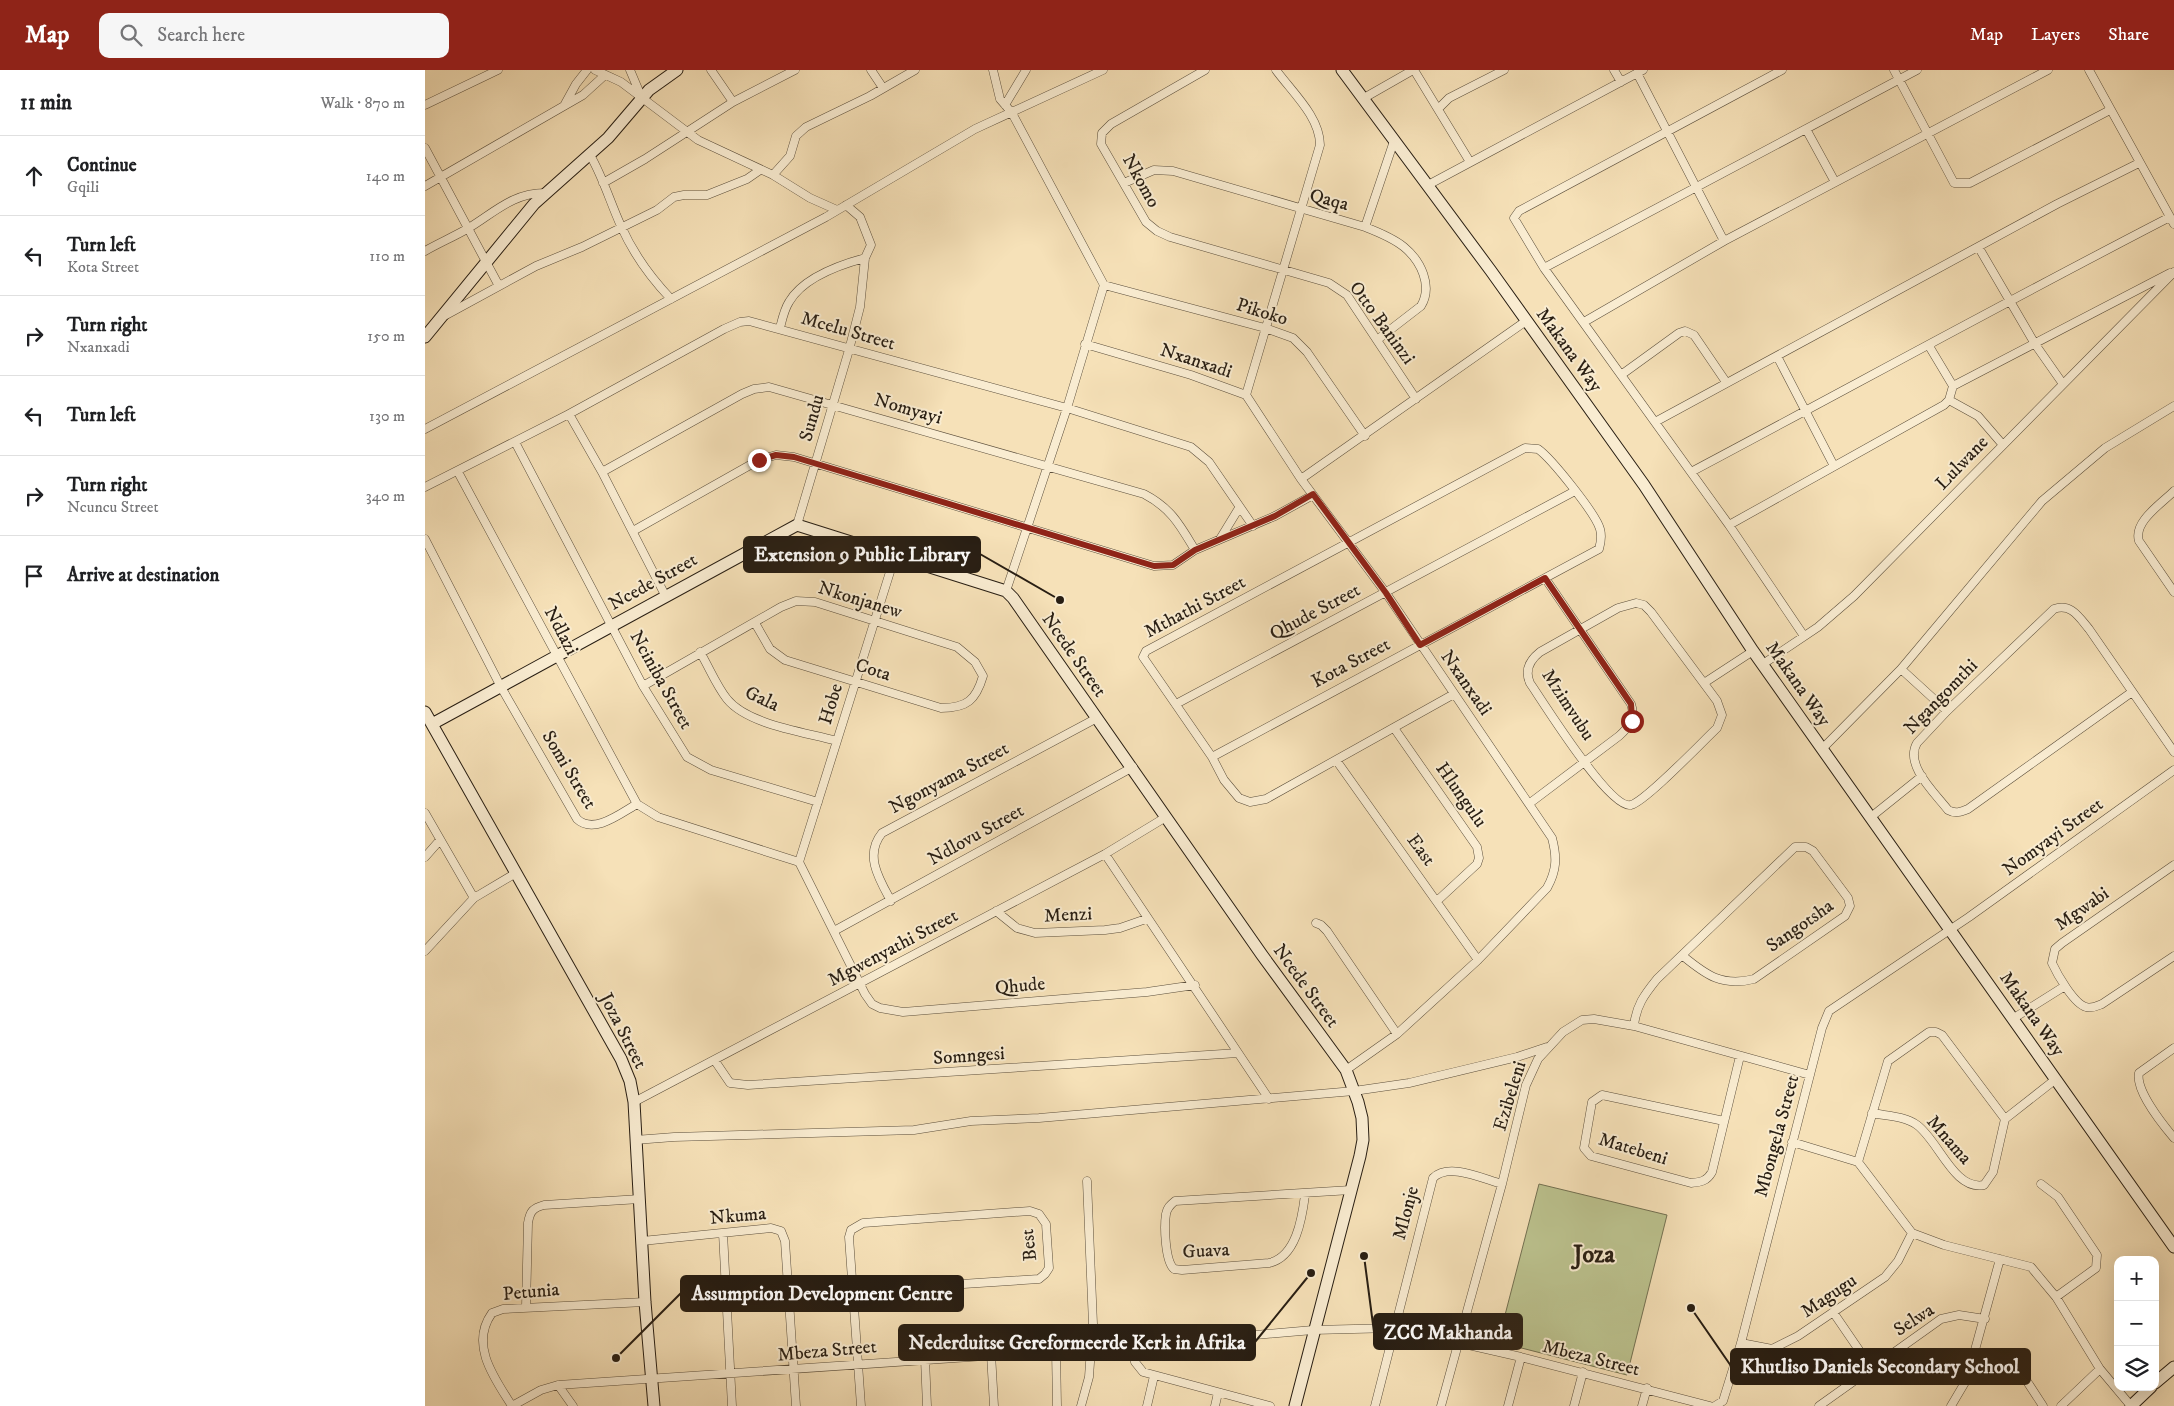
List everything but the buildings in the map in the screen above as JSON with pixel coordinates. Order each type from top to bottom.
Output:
[{"type":"street","points":[[425,105],[498,70]]},
{"type":"street","points":[[565,104],[587,70]]},
{"type":"street","points":[[595,70],[621,82],[697,140],[773,175],[810,198],[837,210]]},
{"type":"street","points":[[631,70],[642,98]]},
{"type":"street","points":[[425,337],[534,204],[608,138],[649,90],[677,70]]},
{"type":"street","points":[[711,70],[733,102]]},
{"type":"street","points":[[603,183],[687,133],[733,102],[795,70]]},
{"type":"street","points":[[871,70],[883,88]]},
{"type":"street","points":[[773,175],[790,156],[796,136],[806,127],[915,70]]},
{"type":"street","points":[[797,524],[1006,591],[1067,408],[1104,285],[1012,113],[1000,99],[993,70]]},
{"type":"street","points":[[1005,105],[1026,70]]},
{"type":"street","points":[[425,429],[671,300],[837,210],[975,130],[1103,70]]},
{"type":"street","name":"Nkomo","points":[[1205,70],[1105,128],[1101,144],[1141,215],[1157,231],[1283,270]]},
{"type":"street","points":[[1246,395],[1317,157],[1318,129],[1276,70]]},
{"type":"street","name":"Makana Way","points":[[1342,70],[1428,185],[1644,485],[1753,651],[2174,1247]]},
{"type":"street","points":[[1364,98],[1414,70],[1439,108],[1470,162]]},
{"type":"street","points":[[1439,108],[1449,98],[1505,70]]},
{"type":"street","points":[[1614,70],[1621,82]]},
{"type":"street","points":[[1782,70],[1515,214],[1514,221],[1544,268],[1729,525],[1804,636]]},
{"type":"street","points":[[1895,70],[1954,183],[1970,183],[2110,110]]},
{"type":"street","points":[[1544,268],[1917,70]]},
{"type":"street","points":[[1584,322],[1725,241],[2048,70]]},
{"type":"street","points":[[1691,472],[1929,346],[2009,300],[2172,220],[2089,70]]},
{"type":"street","points":[[1428,185],[1640,72],[1666,131],[1725,241]]},
{"type":"street","points":[[425,186],[583,95],[605,74]]},
{"type":"street","points":[[1806,128],[1835,182]]},
{"type":"street","points":[[1365,227],[1394,141]]},
{"type":"street","points":[[425,148],[499,286]]},
{"type":"street","points":[[590,155],[621,228],[653,280],[671,300]]},
{"type":"street","points":[[1655,422],[2057,204],[2139,163]]},
{"type":"street","points":[[425,327],[536,266],[657,210],[674,197],[683,195],[707,196],[747,180],[760,170]]},
{"type":"street","name":"Qaqa","points":[[1124,183],[1145,172],[1165,170],[1365,227],[1404,247],[1419,267],[1427,288],[1426,299],[1421,306],[1377,340]]},
{"type":"street","points":[[425,251],[467,228],[507,202],[529,192],[547,193]]},
{"type":"street","name":"Sundu","points":[[797,524],[849,350],[860,307],[865,258],[871,245],[860,217],[846,205]]},
{"type":"street","points":[[1979,248],[2035,344],[2063,384]]},
{"type":"street","points":[[779,328],[788,304],[802,287],[832,270],[865,258]]},
{"type":"street","name":"Otto Baninzi","points":[[1283,270],[1329,283],[1343,291],[1416,399]]},
{"type":"street","points":[[1953,386],[2174,272]]},
{"type":"street","name":"Lulwane","points":[[1763,664],[1831,617],[1867,583],[2174,272]]},
{"type":"street","name":"Pikoko","points":[[1104,285],[1265,328],[1287,336],[1299,344],[1365,436]]},
{"type":"street","points":[[1301,479],[1365,436],[1526,321]]},
{"type":"street","name":"Mcelu Street","points":[[425,487],[458,472],[569,414],[740,322],[755,322],[849,350],[1067,408],[1195,450],[1209,462],[1253,526]]},
{"type":"street","points":[[1621,375],[1685,330],[1693,335],[1726,382]]},
{"type":"street","name":"Nxanxadi","points":[[1085,344],[1191,375],[1246,395],[1301,479],[1350,542],[1386,593],[1552,838],[1556,854],[1553,876],[1547,888],[1478,960],[1397,1034],[1346,1070]]},
{"type":"street","points":[[1729,525],[1937,411],[1949,400],[1953,386],[1929,346]]},
{"type":"street","points":[[1777,356],[1834,466]]},
{"type":"street","name":"Nomyayi","points":[[602,472],[754,389],[769,387],[1127,489],[1161,503],[1179,524],[1195,550]]},
{"type":"street","points":[[1949,400],[1978,416],[2003,445]]},
{"type":"street","points":[[1823,748],[1901,669],[2043,501],[2105,448],[2174,406]]},
{"type":"street","points":[[569,414],[602,472],[665,595]]},
{"type":"street","name":"Nciniba Street","points":[[515,442],[643,686],[690,760],[711,770],[819,802]]},
{"type":"street","name":"Kota Street","points":[[1212,757],[1599,548],[1601,538],[1599,524],[1575,491],[1543,452],[1533,448],[1525,448]]},
{"type":"street","name":"Mthathi Street","points":[[1454,694],[1266,799],[1250,802],[1239,798],[1224,780],[1212,757],[1176,704],[1144,662],[1143,656],[1146,651],[1525,448]]},
{"type":"street","points":[[633,531],[759,460],[784,455],[1027,526],[1154,566],[1173,565],[1195,550],[1253,526],[1313,494]]},
{"type":"street","name":"Ndlazi","points":[[458,472],[637,804]]},
{"type":"street","name":"Qhude Street","points":[[1176,704],[1575,491]]},
{"type":"street","points":[[2174,491],[2142,522],[2137,535],[2139,542],[2174,592]]},
{"type":"street","points":[[1220,539],[1239,508]]},
{"type":"street","name":"Ncede Street","points":[[428,726],[797,524]]},
{"type":"street","name":"Somi Street","points":[[425,539],[501,687],[573,812],[582,823],[590,826],[602,823],[637,804]]},
{"type":"street","name":"Hobe","points":[[799,862],[895,556]]},
{"type":"street","points":[[1530,803],[1585,763],[1630,725],[1633,710],[1631,704],[1545,578]]},
{"type":"street","name":"Ncede Street","points":[[1006,591],[1133,767],[1166,818],[1346,1070],[1354,1091],[1361,1118],[1363,1140],[1295,1406]]},
{"type":"street","name":"Nkonjanew","points":[[643,686],[781,607],[796,601],[815,602],[957,647],[975,662],[983,676]]},
{"type":"street","name":"Mzimvubu","points":[[1628,604],[1644,605],[1704,683],[1721,711],[1719,725],[1639,801],[1631,805],[1619,802],[1585,763],[1530,683],[1527,674],[1530,662],[1534,656],[1580,630],[1628,604]]},
{"type":"street","name":"Ngangomthi","points":[[2132,692],[1968,809],[1956,813],[1948,810],[1922,776],[1913,760],[1913,749],[1947,711],[2054,609],[2063,607],[2075,612],[2089,629],[2174,752]]},
{"type":"street","name":"Cota","points":[[755,622],[765,641],[776,655],[797,665],[930,705],[952,708],[962,706],[973,698],[979,689],[983,676]]},
{"type":"street","points":[[1704,683],[1753,651]]},
{"type":"street","name":"Gala","points":[[700,652],[726,698],[735,707],[748,715],[770,723],[837,741]]},
{"type":"street","points":[[1901,669],[1947,711]]},
{"type":"street","name":"Joza Street","points":[[425,712],[428,726],[516,873],[621,1059],[630,1081],[634,1102],[645,1302],[654,1406]]},
{"type":"street","name":"Ngonyama Street","points":[[891,901],[878,878],[873,861],[875,844],[882,833],[1097,718]]},
{"type":"street","name":"Hlungulu","points":[[1394,728],[1477,847],[1479,858],[1477,864],[1437,901]]},
{"type":"street","name":"East","points":[[1336,760],[1478,960]]},
{"type":"street","name":"Ndlovu Street","points":[[834,931],[1133,767]]},
{"type":"street","name":"Nomyayi Street","points":[[1950,930],[2174,770]]},
{"type":"street","points":[[1871,817],[1922,776]]},
{"type":"street","points":[[637,804],[665,820],[799,862],[859,984]]},
{"type":"street","points":[[425,813],[474,898]]},
{"type":"street","name":"Mgwenyathi Street","points":[[634,1102],[1105,854],[1166,818]]},
{"type":"street","points":[[425,857],[440,840]]},
{"type":"street","name":"Sangotsha","points":[[1634,1026],[1635,1012],[1641,999],[1657,979],[1795,847],[1806,847],[1813,851],[1848,898],[1850,906],[1845,916],[1754,979],[1739,983],[1725,981],[1704,974],[1683,956]]},
{"type":"street","points":[[1105,854],[1269,1099]]},
{"type":"street","name":"Mgwabi","points":[[2174,865],[2055,949],[2052,963],[2065,986],[2083,1006],[2095,1007],[2174,956]]},
{"type":"street","points":[[425,951],[474,898],[516,873]]},
{"type":"street","name":"Menzi","points":[[996,912],[1017,928],[1035,933],[1120,928],[1147,919]]},
{"type":"street","points":[[1316,923],[1327,931],[1397,1034]]},
{"type":"street","name":"Mbongela Street","points":[[1715,1406],[1723,1401],[1741,1343],[1822,1028],[1829,1011],[1950,930]]},
{"type":"street","name":"Qhude","points":[[859,984],[872,1004],[880,1008],[903,1012],[1147,992],[1195,986]]},
{"type":"street","points":[[2014,1018],[2065,986]]},
{"type":"street","name":"Ezibeleni","points":[[1441,1406],[1502,1184],[1526,1085],[1538,1059],[1547,1047],[1567,1028],[1582,1020],[1594,1019],[1634,1026],[1810,1075]]},
{"type":"street","points":[[1858,1162],[1888,1061],[1921,1037],[1936,1032],[1942,1035],[2005,1119],[2056,1079]]},
{"type":"street","points":[[635,1140],[674,1137],[914,1130],[965,1122],[1354,1091],[1409,1083],[1517,1057],[1547,1047]]},
{"type":"street","points":[[2174,1048],[2139,1074],[2138,1082],[2174,1138]]},
{"type":"street","name":"Somngesi","points":[[715,1061],[730,1083],[748,1085],[1238,1053]]},
{"type":"street","name":"Matebeni","points":[[1724,1121],[1602,1095],[1592,1102],[1584,1148],[1591,1156],[1691,1183],[1700,1182],[1708,1178],[1712,1172],[1740,1056]]},
{"type":"street","name":"Mnama","points":[[1872,1113],[1904,1119],[1918,1126],[1957,1174],[1966,1183],[1975,1187],[1984,1185],[1993,1172],[2005,1119]]},
{"type":"street","points":[[1792,1142],[1858,1162],[1912,1233],[1944,1244],[2031,1267],[2056,1297],[2100,1368],[2131,1406],[2147,1391]]},
{"type":"street","name":"Mlonje","points":[[1394,1328],[1433,1178],[1438,1173],[1450,1171],[1502,1184]]},
{"type":"street","points":[[1081,1406],[1089,1377],[1093,1348],[1087,1181]]},
{"type":"street","points":[[2041,1184],[2058,1197],[2097,1255],[2096,1268],[2056,1297]]},
{"type":"street","name":"Guava","points":[[1305,1195],[1298,1228],[1285,1256],[1281,1259],[1269,1263],[1182,1270],[1174,1269],[1169,1263],[1166,1214],[1169,1206],[1175,1201],[1305,1195],[1351,1190]]},
{"type":"street","points":[[527,1307],[528,1223],[529,1213],[535,1207],[544,1204],[640,1199]]},
{"type":"street","name":"Best","points":[[855,1292],[1039,1279],[1049,1268],[1046,1224],[1039,1214],[1030,1211],[856,1226],[851,1230],[849,1237],[855,1292],[861,1406]]},
{"type":"street","name":"Nkuma","points":[[642,1240],[771,1228],[778,1229],[783,1234],[796,1406]]},
{"type":"street","points":[[723,1233],[732,1406]]},
{"type":"street","name":"Magugu","points":[[1741,1343],[1772,1349],[1781,1346],[1892,1270],[1912,1233]]},
{"type":"street","points":[[1951,1406],[1967,1379],[2000,1259]]},
{"type":"street","name":"Petunia","points":[[512,1406],[485,1361],[485,1327],[492,1313],[503,1309],[527,1307],[645,1302]]},
{"type":"street","points":[[1833,1312],[1872,1369]]},
{"type":"street","name":"Selwa","points":[[1819,1406],[1941,1319],[1959,1316],[1985,1319]]},
{"type":"street","points":[[1375,1406],[1394,1328]]},
{"type":"street","name":"Mbeza Street","points":[[512,1406],[541,1390],[558,1385],[730,1375],[991,1354],[1131,1346],[1313,1330],[1394,1328],[1583,1372],[1710,1406]]},
{"type":"street","points":[[1131,1346],[1135,1362],[1141,1370],[1154,1376],[1270,1406]]},
{"type":"street","points":[[1056,1350],[1057,1406]]},
{"type":"street","points":[[991,1354],[994,1406]]},
{"type":"street","points":[[1508,1406],[1521,1357]]},
{"type":"street","points":[[925,1359],[927,1406]]},
{"type":"street","points":[[2017,1366],[2043,1406]]},
{"type":"street","points":[[2061,1406],[2100,1368]]},
{"type":"street","points":[[1574,1406],[1583,1372]]},
{"type":"street","points":[[2159,1380],[2172,1372]]},
{"type":"street","points":[[1147,1406],[1154,1376]]},
{"type":"street","points":[[558,1385],[573,1406]]},
{"type":"street","points":[[1642,1406],[1647,1388]]},
{"type":"street","points":[[1215,1406],[1218,1393]]},
{"type":"green space","points":[[1539,1184],[1667,1215],[1627,1375],[1498,1342]]},
{"type":"place","name":"Extension 9 Public Library","points":[[1060,600]]},
{"type":"place","name":"ZCC Makhanda","points":[[1364,1256]]},
{"type":"place","name":"Nederduitse Gereformeerde Kerk in Afrika","points":[[1311,1273]]},
{"type":"place","name":"Khutliso Daniels Secondary School","points":[[1691,1308]]},
{"type":"place","name":"Assumption Development Centre","points":[[616,1358]]},
{"type":"district","name":"Joza","points":[[1594,1255]]},
{"type":"route","points":[[759,460],[776,455],[794,457],[1154,566],[1173,565],[1195,550],[1275,516],[1313,494],[1350,542],[1420,645],[1545,578],[1631,704],[1633,710],[1632,721]]}]
